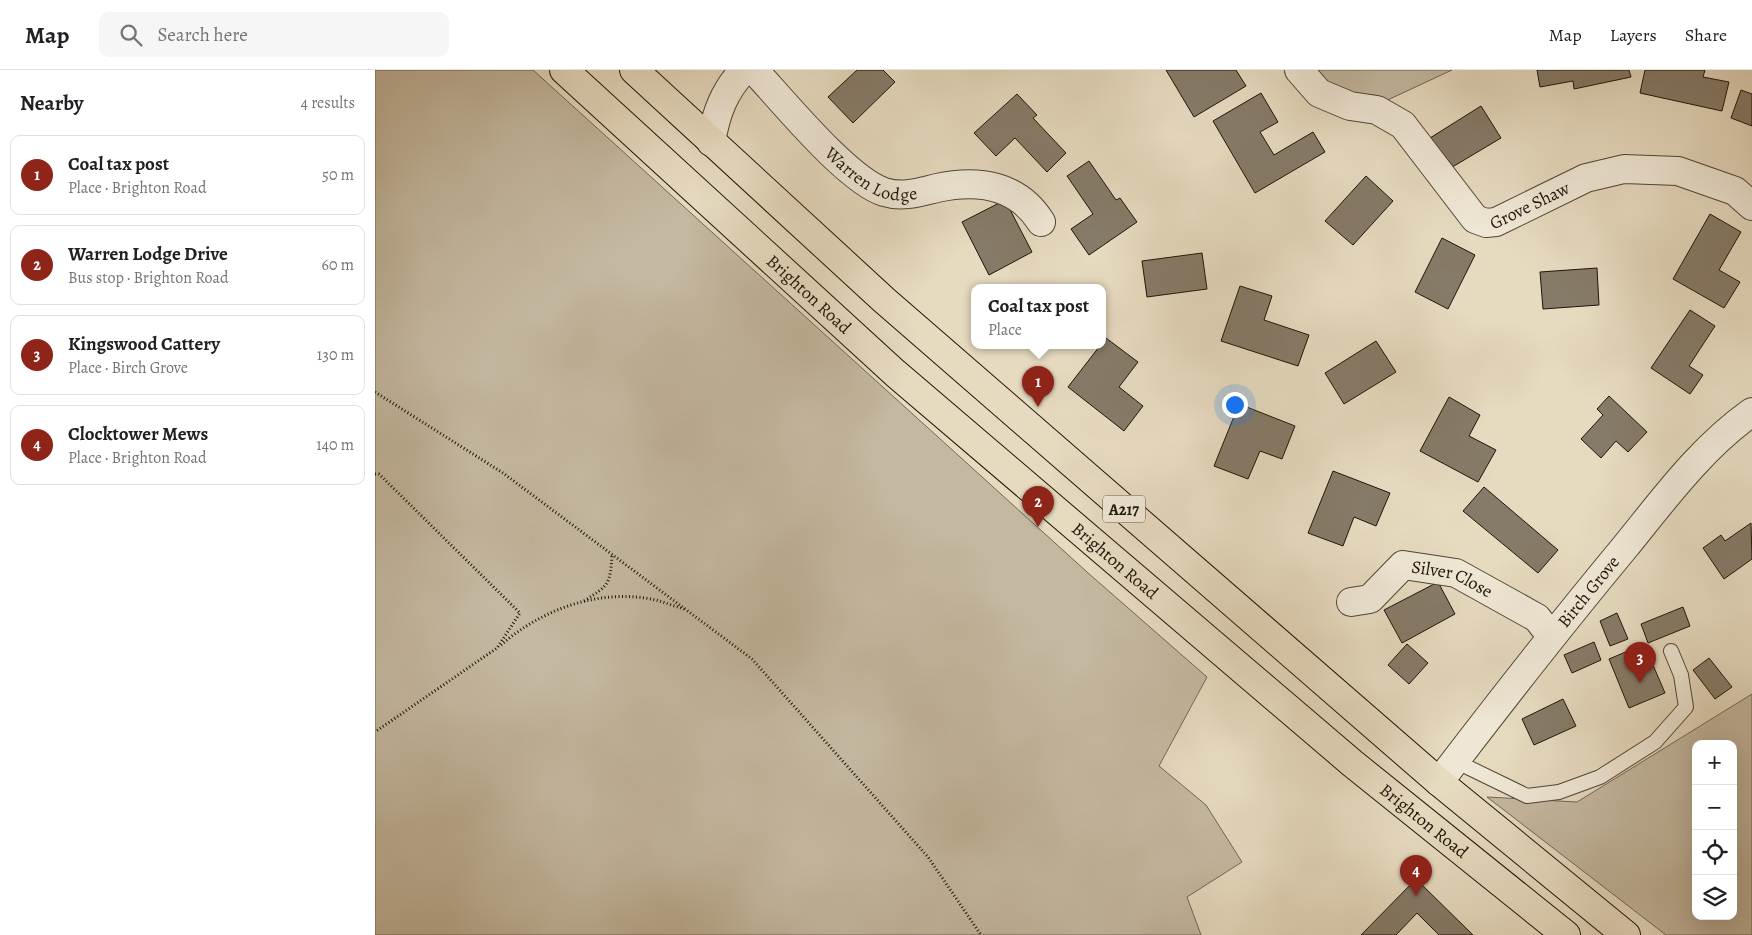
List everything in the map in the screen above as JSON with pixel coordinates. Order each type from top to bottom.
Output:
[{"type":"highway","name":"Brighton Road","points":[[564,70],[895,374],[1352,763],[1566,935]]},
{"type":"highway","name":"A217","points":[[634,70],[884,300],[1447,772],[1626,935]]},
{"type":"street","points":[[711,142],[714,121],[722,100],[734,81],[744,70]]},
{"type":"street","name":"Warren Lodge","points":[[754,70],[847,168],[871,186],[897,195],[915,194],[960,185],[999,188],[1017,195],[1032,207],[1041,222]]},
{"type":"street","name":"Grove Shaw","points":[[1299,70],[1319,93],[1350,106],[1377,110],[1403,126],[1475,219],[1486,223],[1496,222],[1586,178],[1624,169],[1678,171],[1735,191],[1752,206]]},
{"type":"street","name":"Birch Grove","points":[[1447,772],[1551,636],[1698,458],[1730,428],[1752,412]]},
{"type":"street","name":"Silver Close","points":[[1351,602],[1371,599],[1403,566],[1456,573],[1537,618],[1551,636]]},
{"type":"lane","points":[[1447,772],[1527,796],[1559,792],[1600,777],[1655,742],[1686,707],[1681,675],[1671,651]]},
{"type":"path","points":[[375,392],[503,473],[752,659],[928,857],[981,935]]},
{"type":"path","points":[[375,474],[379,474],[520,614],[497,648]]},
{"type":"path","points":[[375,732],[497,648],[520,628],[551,612],[583,601],[602,589],[610,579],[612,554]]},
{"type":"path","points":[[583,601],[619,598],[650,599],[687,610]]},
{"type":"shaded area","points":[[375,70],[533,70],[1087,572],[1207,677],[1159,766],[1206,805],[1242,862],[1187,897],[1201,935],[375,935]]},
{"type":"shaded area","points":[[1299,70],[1452,70],[1379,104]]},
{"type":"shaded area","points":[[1752,694],[1752,935],[1666,935],[1487,797],[1577,802]]},
{"type":"building","points":[[857,70],[883,70],[895,82],[853,123],[828,97]]},
{"type":"building","points":[[1166,70],[1236,70],[1246,86],[1194,117]]},
{"type":"building","points":[[1537,70],[1629,70],[1631,77],[1574,89],[1573,81],[1540,87]]},
{"type":"building","points":[[1645,70],[1705,70],[1703,77],[1729,82],[1722,111],[1640,93]]},
{"type":"building","points":[[1741,90],[1752,94],[1752,126],[1731,118]]},
{"type":"building","points":[[1261,93],[1278,122],[1260,132],[1274,155],[1313,132],[1325,152],[1255,193],[1213,121]]},
{"type":"building","points":[[1017,94],[1037,115],[1033,118],[1066,153],[1047,172],[1015,138],[996,156],[974,133]]},
{"type":"building","points":[[1481,106],[1501,138],[1449,169],[1430,138]]},
{"type":"building","points":[[1089,161],[1116,200],[1120,198],[1137,222],[1089,255],[1071,229],[1093,214],[1067,176]]},
{"type":"building","points":[[1366,176],[1393,201],[1353,245],[1325,221]]},
{"type":"building","points":[[1005,200],[1032,252],[989,275],[962,222]]},
{"type":"building","points":[[1710,214],[1741,232],[1719,270],[1740,282],[1724,308],[1673,279]]},
{"type":"building","points":[[1442,238],[1475,255],[1448,309],[1415,292]]},
{"type":"building","points":[[1202,253],[1207,289],[1147,297],[1142,261]]},
{"type":"building","points":[[1597,268],[1599,305],[1543,309],[1540,272]]},
{"type":"building","points":[[1240,286],[1272,296],[1264,320],[1309,335],[1298,366],[1221,341]]},
{"type":"building","points":[[1690,310],[1715,326],[1689,366],[1703,375],[1690,394],[1651,368]]},
{"type":"building","points":[[1106,338],[1138,362],[1119,387],[1143,406],[1124,431],[1068,387],[1097,349],[1106,349]]},
{"type":"building","points":[[1376,341],[1396,372],[1344,404],[1325,373]]},
{"type":"building","points":[[1609,396],[1647,432],[1628,452],[1616,441],[1601,458],[1581,439],[1603,415],[1597,409]]},
{"type":"building","points":[[1449,397],[1480,415],[1469,436],[1496,450],[1478,482],[1420,451]]},
{"type":"building","points":[[1239,404],[1295,426],[1282,459],[1260,451],[1248,479],[1214,466]]},
{"type":"building","points":[[1333,471],[1390,493],[1376,526],[1354,517],[1343,546],[1308,533]]},
{"type":"building","points":[[1484,487],[1558,550],[1538,573],[1463,511]]},
{"type":"building","points":[[1751,523],[1752,559],[1724,579],[1703,548],[1721,535],[1725,541]]},
{"type":"building","points":[[1438,582],[1455,614],[1402,643],[1384,610]]},
{"type":"building","points":[[1683,607],[1690,626],[1648,643],[1641,624]]},
{"type":"building","points":[[1617,613],[1628,639],[1610,646],[1600,621]]},
{"type":"building","points":[[1594,642],[1601,660],[1572,673],[1564,655]]},
{"type":"building","points":[[1407,644],[1428,663],[1409,684],[1388,665]]},
{"type":"building","points":[[1628,651],[1637,672],[1653,665],[1665,693],[1629,708],[1609,659]]},
{"type":"building","points":[[1709,658],[1732,687],[1715,699],[1693,670]]},
{"type":"building","points":[[1563,699],[1576,726],[1534,745],[1522,719]]},
{"type":"building","points":[[1416,879],[1473,935],[1439,935],[1417,913],[1396,935],[1361,935]]},
{"type":"place","name":"Coal tax post","points":[[1038,407]]},
{"type":"place","name":"Warren Lodge Drive","points":[[1038,527]]},
{"type":"place","name":"Kingswood Cattery","points":[[1640,683]]},
{"type":"place","name":"Clocktower Mews","points":[[1416,896]]}]
